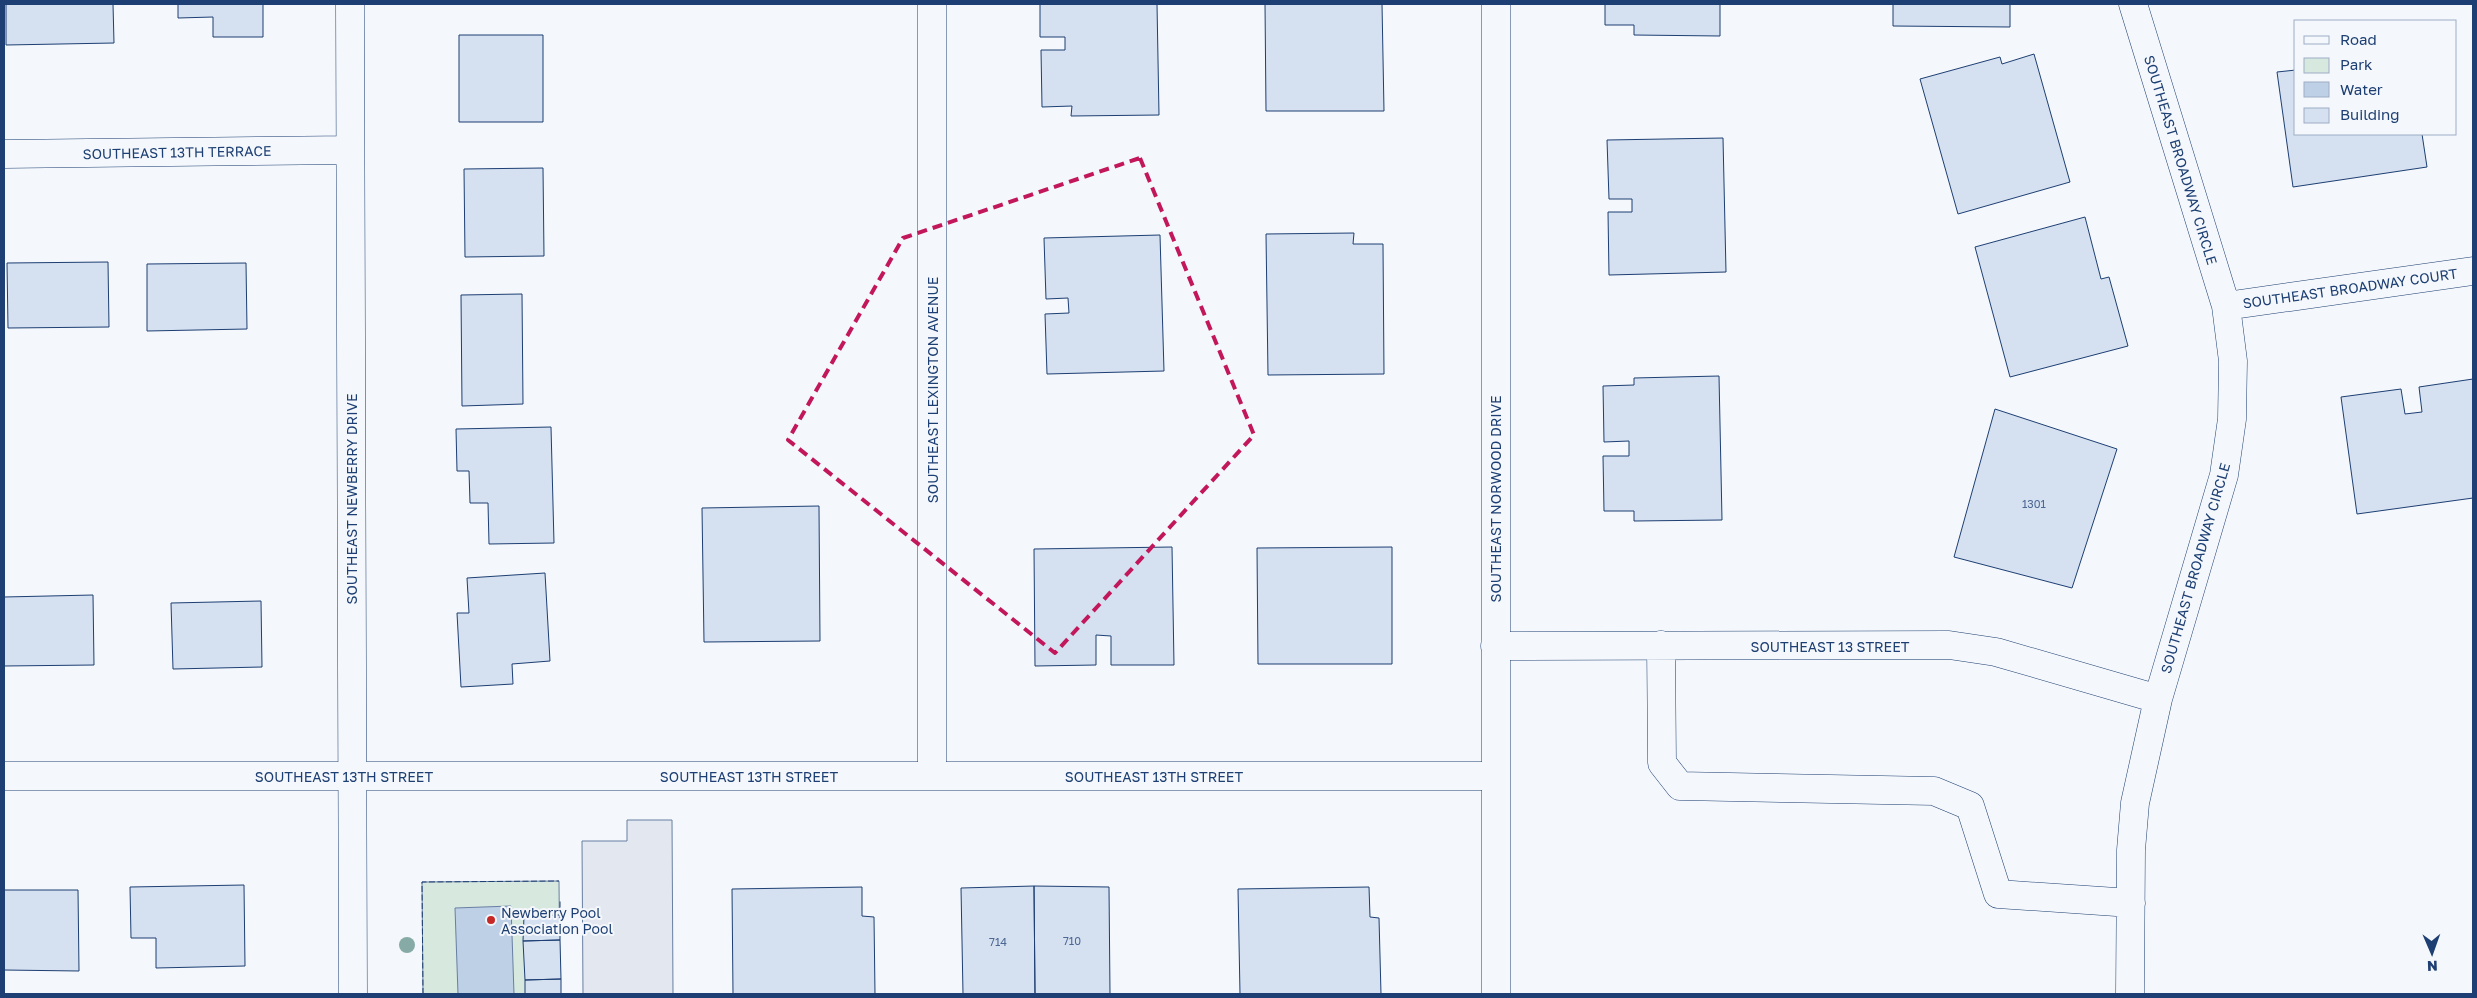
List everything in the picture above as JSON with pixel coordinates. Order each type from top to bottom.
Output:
[{"type":"street","name":"SOUTHEAST NEWBERRY DRIVE","points":[[350,4],[353,994]]},
{"type":"street","name":"SOUTHEAST LEXINGTON AVENUE","points":[[932,4],[932,776]]},
{"type":"street","name":"SOUTHEAST NORWOOD DRIVE","points":[[1496,4],[1496,994]]},
{"type":"street","name":"SOUTHEAST BROADWAY CIRCLE","points":[[2130,994],[2131,850],[2135,803],[2158,699],[2224,475],[2232,419],[2233,361],[2226,306],[2133,4]]},
{"type":"street","name":"SOUTHEAST 13TH TERRACE","points":[[4,154],[350,150]]},
{"type":"street","name":"SOUTHEAST BROADWAY COURT","points":[[2226,306],[2473,271]]},
{"type":"street","points":[[1661,645],[1662,763],[1680,786],[1934,791],[1970,806],[1998,894],[2131,903]]},
{"type":"street","name":"SOUTHEAST 13 STREET","points":[[1495,646],[1949,645],[1996,652],[2158,699]]},
{"type":"street","name":"SOUTHEAST 13TH STREET","points":[[4,776],[1495,776]]},
{"type":"highlighted area","points":[[1140,158],[1254,435],[1055,653],[788,440],[903,238]]},
{"type":"green space","name":"Newberry Pool Association Pool","points":[[559,881],[560,994],[423,994],[422,882]]},
{"type":"shaded area","points":[[627,820],[672,820],[673,994],[583,994],[582,841],[627,841]]},
{"type":"water","name":"Newberry Pool Association Pool","points":[[511,906],[514,994],[458,994],[455,908]]},
{"type":"building","points":[[6,4],[113,4],[114,43],[6,45]]},
{"type":"building","points":[[178,4],[263,4],[263,37],[213,37],[213,17],[178,18]]},
{"type":"building","points":[[1040,4],[1157,4],[1159,115],[1071,116],[1072,106],[1042,107],[1041,50],[1065,50],[1065,37],[1040,37]]},
{"type":"building","points":[[1265,4],[1382,4],[1384,111],[1266,111]]},
{"type":"building","points":[[1605,4],[1720,4],[1720,36],[1634,35],[1634,25],[1605,25]]},
{"type":"building","points":[[1893,4],[2010,4],[2010,27],[1893,26]]},
{"type":"building","points":[[459,35],[543,35],[543,122],[459,122]]},
{"type":"building","points":[[2034,54],[2070,182],[1958,214],[1920,79],[2000,57],[2002,64]]},
{"type":"building","points":[[2294,70],[2294,135],[2422,135],[2427,167],[2293,187],[2277,72]]},
{"type":"building","points":[[1723,138],[1726,272],[1609,275],[1608,212],[1632,212],[1632,199],[1609,199],[1607,140]]},
{"type":"building","points":[[543,168],[544,256],[465,257],[464,169]]},
{"type":"building","points":[[2085,217],[2101,279],[2109,277],[2128,346],[2010,377],[1975,247]]},
{"type":"building","points":[[1354,233],[1353,244],[1383,244],[1384,374],[1268,375],[1266,234]]},
{"type":"building","points":[[1160,235],[1164,371],[1047,374],[1045,314],[1069,313],[1068,298],[1046,299],[1044,238]]},
{"type":"building","points":[[108,262],[109,327],[8,328],[7,263]]},
{"type":"building","points":[[246,263],[247,329],[147,331],[147,264]]},
{"type":"building","points":[[522,294],[523,404],[462,406],[461,295]]},
{"type":"building","points":[[1719,376],[1722,520],[1634,521],[1634,511],[1604,511],[1603,456],[1629,456],[1629,441],[1604,442],[1603,386],[1634,385],[1634,378]]},
{"type":"building","points":[[2473,379],[2473,498],[2357,514],[2341,397],[2401,389],[2405,414],[2422,412],[2419,387]]},
{"type":"building","points":[[1995,409],[2117,449],[2072,588],[1954,557]]},
{"type":"building","points":[[551,427],[554,543],[489,544],[488,503],[470,503],[469,471],[457,471],[456,429]]},
{"type":"building","points":[[819,506],[820,641],[704,642],[702,508]]},
{"type":"building","points":[[1172,547],[1174,665],[1111,665],[1111,636],[1096,635],[1096,665],[1035,666],[1034,549]]},
{"type":"building","points":[[1392,547],[1392,664],[1258,664],[1257,548]]},
{"type":"building","points":[[545,573],[550,661],[512,664],[513,684],[461,687],[457,613],[469,613],[467,578]]},
{"type":"building","points":[[93,595],[94,665],[4,666],[4,597]]},
{"type":"building","points":[[261,601],[262,667],[173,669],[171,603]]},
{"type":"building","points":[[244,885],[245,966],[156,968],[156,938],[131,938],[130,887]]},
{"type":"building","points":[[1034,886],[1109,887],[1110,994],[1035,994]]},
{"type":"building","points":[[1034,886],[1035,994],[963,994],[961,888]]},
{"type":"building","points":[[862,887],[862,916],[874,917],[875,994],[733,994],[732,889]]},
{"type":"building","points":[[1369,887],[1370,917],[1379,918],[1381,994],[1240,994],[1238,889]]},
{"type":"building","points":[[4,890],[78,890],[79,971],[4,970]]},
{"type":"building","points":[[560,915],[560,940],[523,941],[524,916]]},
{"type":"building","points":[[560,940],[561,979],[525,980],[523,941]]},
{"type":"building","points":[[561,979],[561,994],[525,994],[525,980]]},
{"type":"fence","points":[[423,994],[422,882],[559,881]]},
{"type":"fence","points":[[560,899],[560,916]]},
{"type":"place","name":"Newberry Pool Association Pool","points":[[491,920]]}]
